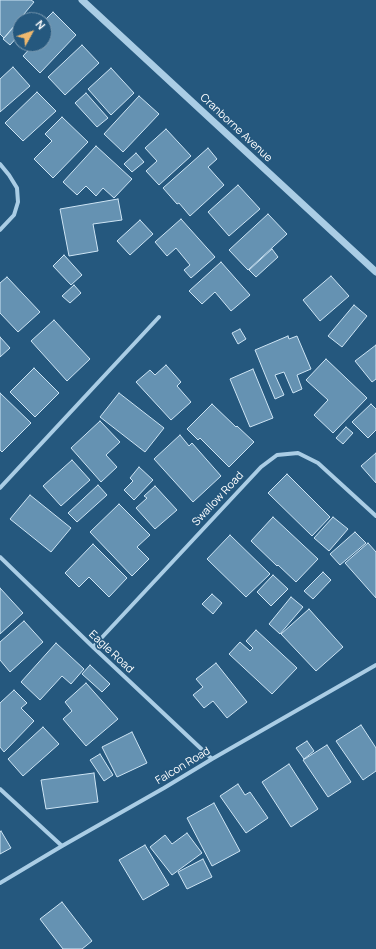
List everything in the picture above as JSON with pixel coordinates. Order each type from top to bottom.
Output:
[{"type":"street","name":"Cranborne Avenue","points":[[82,0],[376,272]]},
{"type":"street","points":[[0,164],[10,174],[17,188],[18,202],[14,215],[0,230]]},
{"type":"street","points":[[0,488],[159,317]]},
{"type":"street","name":"Swallow Road","points":[[93,647],[261,467],[277,455],[298,453],[318,463],[376,516]]},
{"type":"street","name":"Eagle Road","points":[[0,557],[212,759]]},
{"type":"street","name":"Falcon Road","points":[[0,883],[376,665]]},
{"type":"street","points":[[0,789],[62,846]]},
{"type":"building","points":[[0,0],[31,0],[34,2],[26,12],[12,12],[12,28],[4,38],[0,34]]},
{"type":"building","points":[[53,12],[76,35],[40,73],[23,56],[27,52],[52,52]]},
{"type":"building","points":[[12,29],[12,43],[10,45],[3,39]]},
{"type":"building","points":[[82,45],[99,63],[65,95],[48,77]]},
{"type":"building","points":[[13,67],[30,86],[0,112],[0,79]]},
{"type":"building","points":[[111,68],[134,93],[111,115],[88,89]]},
{"type":"building","points":[[37,92],[56,111],[23,141],[5,123]]},
{"type":"building","points":[[86,93],[108,118],[97,127],[75,103]]},
{"type":"building","points":[[139,96],[159,114],[123,152],[104,134]]},
{"type":"building","points":[[62,117],[88,142],[53,178],[34,159],[52,141],[45,134]]},
{"type":"building","points":[[166,129],[191,156],[159,185],[146,171],[157,161],[145,148]]},
{"type":"building","points":[[96,146],[132,179],[114,198],[103,188],[96,196],[86,186],[77,195],[63,182]]},
{"type":"building","points":[[208,148],[217,159],[208,167],[224,185],[190,216],[163,188]]},
{"type":"building","points":[[136,153],[144,162],[132,172],[124,164]]},
{"type":"building","points":[[238,185],[260,209],[229,236],[208,212]]},
{"type":"building","points":[[118,199],[122,220],[93,224],[98,251],[69,256],[60,209]]},
{"type":"building","points":[[268,214],[287,234],[248,270],[229,250]]},
{"type":"building","points":[[181,219],[215,257],[191,278],[184,270],[190,265],[176,248],[167,256],[155,242]]},
{"type":"building","points":[[140,220],[153,234],[130,255],[117,241]]},
{"type":"building","points":[[272,249],[278,257],[256,277],[249,270]]},
{"type":"building","points":[[64,255],[82,275],[71,285],[53,266]]},
{"type":"building","points":[[221,262],[250,295],[231,311],[215,292],[202,304],[189,291]]},
{"type":"building","points":[[331,276],[349,296],[320,321],[303,300]]},
{"type":"building","points":[[7,277],[40,312],[18,332],[0,313],[0,283]]},
{"type":"building","points":[[74,285],[81,293],[70,303],[62,296]]},
{"type":"building","points":[[354,305],[367,316],[342,347],[328,336]]},
{"type":"building","points":[[54,320],[90,359],[67,381],[31,341]]},
{"type":"building","points":[[240,329],[246,339],[238,344],[232,333]]},
{"type":"building","points":[[288,336],[289,339],[297,336],[311,369],[297,375],[302,389],[293,393],[284,372],[275,375],[284,395],[275,399],[255,350]]},
{"type":"building","points":[[0,337],[10,348],[0,357]]},
{"type":"building","points":[[376,345],[376,379],[372,382],[355,361]]},
{"type":"building","points":[[326,359],[367,398],[333,433],[314,415],[328,400],[306,380]]},
{"type":"building","points":[[166,365],[181,382],[177,386],[191,402],[171,420],[136,382],[150,370],[155,375]]},
{"type":"building","points":[[34,368],[59,393],[35,417],[10,392]]},
{"type":"building","points":[[253,369],[273,418],[250,427],[230,379]]},
{"type":"building","points":[[0,393],[31,423],[2,452],[0,450]]},
{"type":"building","points":[[119,393],[164,428],[145,452],[100,417]]},
{"type":"building","points":[[212,404],[254,442],[229,467],[200,438],[198,440],[187,429]]},
{"type":"building","points":[[371,404],[376,409],[376,430],[368,438],[352,422]]},
{"type":"building","points":[[100,421],[120,442],[106,455],[117,467],[101,482],[71,448]]},
{"type":"building","points":[[346,427],[353,433],[343,444],[336,438]]},
{"type":"building","points":[[180,435],[189,446],[192,443],[221,476],[193,502],[154,459]]},
{"type":"building","points":[[376,453],[376,483],[361,466]]},
{"type":"building","points":[[72,460],[90,480],[61,506],[43,486]]},
{"type":"building","points":[[139,467],[153,480],[134,500],[124,490],[133,481],[130,478]]},
{"type":"building","points":[[287,474],[330,517],[312,536],[268,493]]},
{"type":"building","points":[[98,485],[107,495],[77,522],[68,513]]},
{"type":"building","points":[[155,486],[177,510],[155,529],[136,508],[147,498],[144,496]]},
{"type":"building","points":[[30,495],[71,528],[51,552],[10,519]]},
{"type":"building","points":[[119,504],[150,535],[137,547],[149,559],[132,576],[90,532]]},
{"type":"building","points":[[273,517],[318,559],[296,582],[251,541]]},
{"type":"building","points":[[333,517],[348,529],[329,551],[314,538]]},
{"type":"building","points":[[355,532],[366,543],[340,565],[330,554]]},
{"type":"building","points":[[230,535],[270,574],[246,597],[207,559]]},
{"type":"building","points":[[368,543],[376,552],[376,598],[345,563]]},
{"type":"building","points":[[93,544],[127,578],[109,597],[89,577],[79,587],[65,573]]},
{"type":"building","points":[[323,572],[331,580],[313,599],[304,591]]},
{"type":"building","points":[[273,575],[288,589],[271,606],[257,592]]},
{"type":"building","points":[[0,588],[23,613],[0,634]]},
{"type":"building","points":[[212,594],[222,603],[213,614],[202,604]]},
{"type":"building","points":[[291,597],[303,607],[280,634],[269,624]]},
{"type":"building","points":[[309,609],[343,647],[316,671],[281,634]]},
{"type":"building","points":[[24,621],[43,642],[10,672],[0,660],[0,642]]},
{"type":"building","points":[[256,630],[297,668],[272,694],[229,654],[240,642],[250,651],[253,648],[246,641]]},
{"type":"building","points":[[56,643],[84,669],[71,684],[62,676],[40,700],[21,682]]},
{"type":"building","points":[[216,663],[247,702],[227,718],[213,701],[204,708],[193,695],[203,687],[196,679]]},
{"type":"building","points":[[90,665],[110,684],[102,692],[82,674]]},
{"type":"building","points":[[86,683],[118,719],[86,746],[63,719],[72,711],[65,702]]},
{"type":"building","points":[[14,690],[27,703],[21,708],[34,721],[4,752],[0,747],[0,703]]},
{"type":"building","points":[[361,725],[376,748],[376,771],[363,780],[336,741]]},
{"type":"building","points":[[43,727],[59,744],[23,776],[8,759]]},
{"type":"building","points":[[132,732],[147,763],[117,777],[102,747]]},
{"type":"building","points":[[307,741],[314,751],[304,759],[296,748]]},
{"type":"building","points":[[327,745],[351,782],[328,797],[303,760]]},
{"type":"building","points":[[100,754],[113,775],[104,781],[90,760]]},
{"type":"building","points":[[289,764],[318,809],[291,827],[262,782]]},
{"type":"building","points":[[94,773],[98,802],[46,809],[41,780]]},
{"type":"building","points":[[238,784],[245,795],[250,792],[268,818],[246,833],[220,796]]},
{"type":"building","points":[[214,803],[240,851],[212,866],[187,818]]},
{"type":"building","points":[[1,831],[11,848],[0,854],[0,832]]},
{"type":"building","points":[[187,833],[202,853],[172,875],[150,847],[165,835],[172,844]]},
{"type":"building","points":[[145,845],[169,885],[143,900],[119,860]]},
{"type":"building","points":[[203,859],[212,877],[187,889],[178,872]]},
{"type":"building","points":[[62,902],[92,941],[82,949],[63,949],[40,919]]}]
